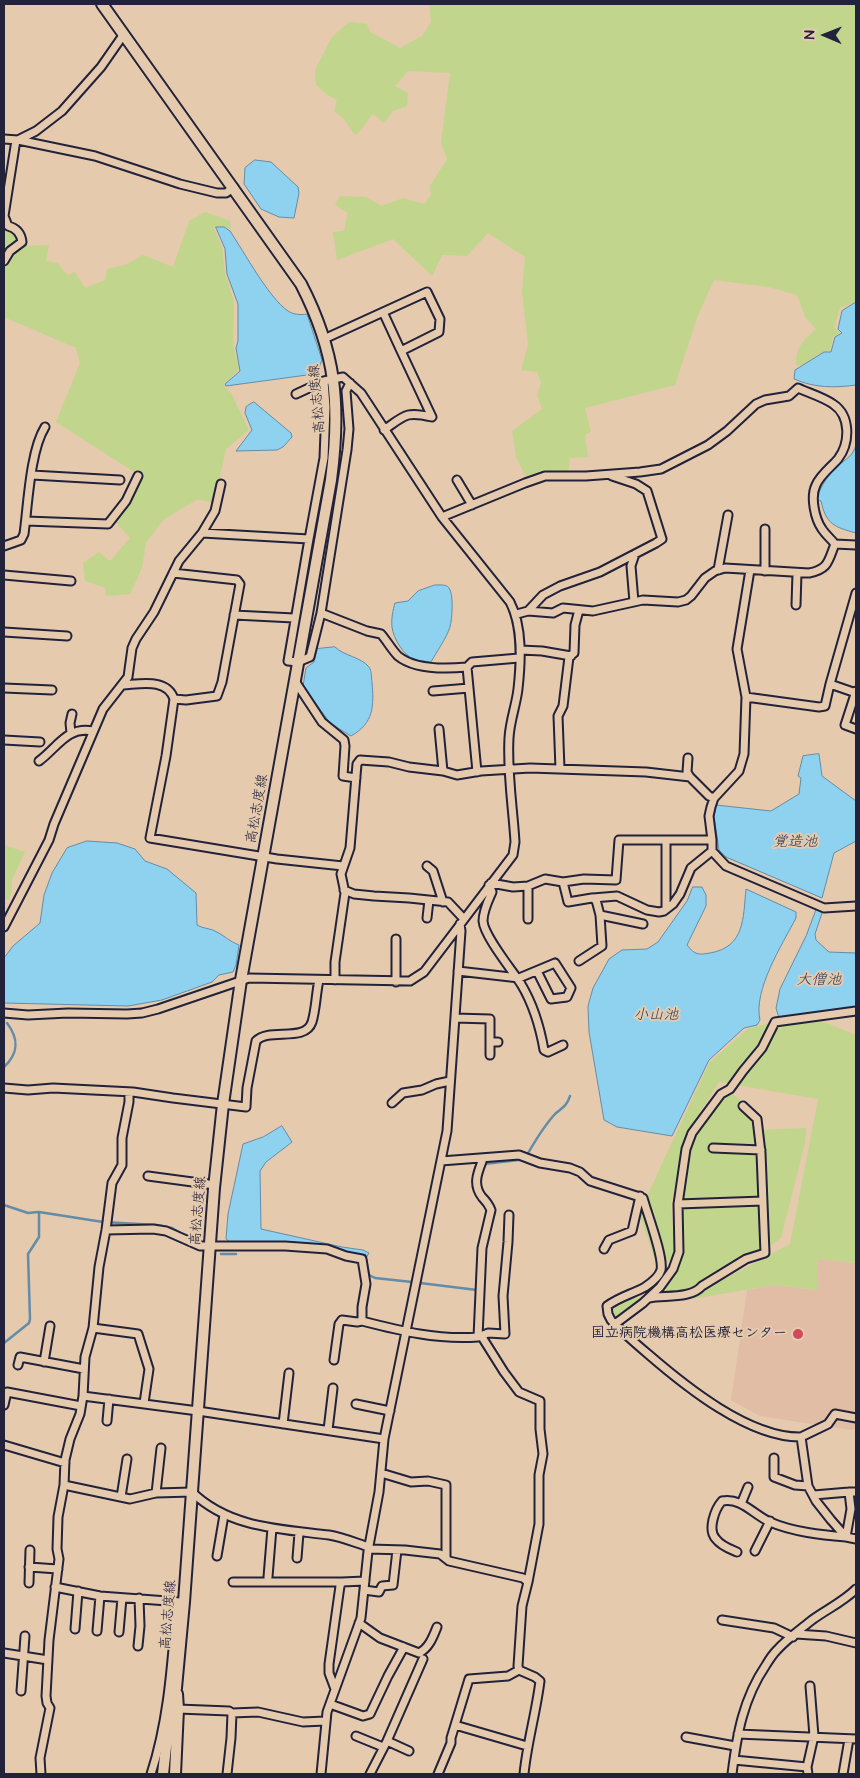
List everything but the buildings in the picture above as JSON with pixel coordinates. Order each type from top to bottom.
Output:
[{"type":"main road","name":"高松志度線","points":[[102,4],[234,188],[300,284],[315,311],[324,339],[328,380],[336,418],[335,454],[331,480],[241,980],[223,1104],[210,1245],[192,1492],[180,1602],[175,1774]]},
{"type":"main road","name":"高松志度線","points":[[163,1774],[168,1730],[176,1688]]},
{"type":"street","points":[[17,140],[36,131],[62,111],[101,67],[124,34]]},
{"type":"street","points":[[4,139],[95,156],[196,188],[226,193],[234,188]]},
{"type":"street","points":[[4,261],[10,250],[22,242],[14,228],[6,227],[4,216],[17,140]]},
{"type":"street","points":[[324,339],[427,292],[440,318],[438,332],[401,351]]},
{"type":"street","points":[[383,312],[432,417],[417,413],[405,415],[384,430]]},
{"type":"street","points":[[4,1013],[28,1015],[142,1013],[249,978],[410,981],[424,972],[512,855],[515,842],[510,769],[510,726],[518,690],[520,650],[517,614],[510,602],[442,517],[361,393],[343,377],[328,380],[296,394]]},
{"type":"street","points":[[328,380],[324,458],[294,618],[288,661],[298,662],[310,657],[321,613],[347,450],[349,428],[346,391],[350,383]]},
{"type":"street","points":[[442,517],[546,476],[608,474],[662,469],[708,445],[727,431],[756,404],[789,396],[798,388],[833,404],[842,413],[848,430],[848,438],[843,450],[816,484],[813,500],[821,528],[835,544],[856,545]]},
{"type":"street","points":[[4,546],[20,540],[24,534],[35,451],[44,427]]},
{"type":"street","points":[[528,612],[543,595],[560,586],[600,572],[656,544],[662,539],[647,492],[636,484],[608,474]]},
{"type":"street","points":[[32,475],[120,480]]},
{"type":"street","points":[[26,522],[108,524],[126,501],[138,476]]},
{"type":"street","points":[[457,480],[472,505]]},
{"type":"street","points":[[4,927],[49,840],[103,709],[128,677],[132,648],[136,639],[154,612],[179,561],[202,534],[215,511],[221,484]]},
{"type":"street","points":[[718,570],[728,515]]},
{"type":"street","points":[[765,529],[765,571]]},
{"type":"street","points":[[202,534],[309,539]]},
{"type":"street","points":[[517,614],[528,612],[552,613],[563,608],[593,611],[643,600],[678,602],[686,600],[705,578],[725,568],[809,573],[820,571],[826,567],[835,544]]},
{"type":"street","points":[[634,602],[631,566],[635,554]]},
{"type":"street","points":[[750,570],[737,649],[746,697],[744,754],[739,771],[714,798],[711,806],[709,816],[712,851],[726,866],[824,908],[856,906]]},
{"type":"street","points":[[796,605],[797,572]]},
{"type":"street","points":[[173,573],[237,580],[240,584],[222,682],[217,696],[186,700],[174,699]]},
{"type":"street","points":[[4,575],[71,581]]},
{"type":"street","points":[[746,697],[824,706],[856,592]]},
{"type":"street","points":[[560,770],[558,716],[564,706],[569,657],[574,653],[575,626],[579,610]]},
{"type":"street","points":[[321,613],[381,634],[398,655],[410,663],[452,668],[467,667],[472,662],[519,658]]},
{"type":"street","points":[[234,615],[294,618]]},
{"type":"street","points":[[4,632],[67,636]]},
{"type":"street","points":[[520,650],[542,651],[571,656]]},
{"type":"street","points":[[467,667],[477,772]]},
{"type":"street","points":[[295,681],[322,722],[344,740],[346,746],[343,776],[356,778]]},
{"type":"street","points":[[830,684],[856,692],[845,725],[856,729]]},
{"type":"street","points":[[123,685],[162,685],[170,691],[174,699],[166,756],[150,838],[263,857],[343,866]]},
{"type":"street","points":[[4,688],[52,690]]},
{"type":"street","points":[[433,691],[469,688]]},
{"type":"street","points":[[71,733],[70,723],[72,714]]},
{"type":"street","points":[[39,761],[71,733],[84,729],[93,731]]},
{"type":"street","points":[[438,729],[443,771]]},
{"type":"street","points":[[4,740],[40,742]]},
{"type":"street","points":[[688,758],[690,777],[709,796],[714,798]]},
{"type":"street","points":[[334,980],[344,890],[342,874],[350,848],[356,764],[360,760],[389,762],[457,775],[510,769],[646,772],[690,777]]},
{"type":"street","points":[[490,884],[514,887],[528,886],[545,879],[563,882],[584,879],[616,880],[619,840],[712,840]]},
{"type":"street","points":[[666,840],[666,909]]},
{"type":"street","points":[[563,882],[568,902],[618,896],[636,906],[659,912],[673,904],[680,894],[691,868],[712,851]]},
{"type":"street","points":[[427,866],[433,871],[444,902]]},
{"type":"street","points":[[490,884],[492,892],[485,907],[483,923],[486,933],[520,984],[533,1010],[544,1050],[548,1052],[564,1045]]},
{"type":"street","points":[[528,886],[528,919]]},
{"type":"street","points":[[322,1774],[325,1722],[359,1623],[379,1492],[384,1439],[447,1131],[462,921],[448,902],[354,894],[344,890]]},
{"type":"street","points":[[579,961],[602,946],[600,915],[596,900],[593,898]]},
{"type":"street","points":[[427,918],[429,900]]},
{"type":"street","points":[[600,915],[643,924]]},
{"type":"street","points":[[396,939],[396,982]]},
{"type":"street","points":[[458,971],[519,978],[537,970],[555,963],[571,988],[567,997],[551,999],[537,970]]},
{"type":"street","points":[[4,1088],[28,1090],[53,1088],[129,1092],[246,1107],[254,1047],[260,1038],[301,1033],[307,1030],[311,1024],[319,980]]},
{"type":"street","points":[[614,1324],[660,1287],[673,1269],[679,1252],[678,1204],[686,1149],[692,1134],[721,1094],[730,1089],[762,1048],[775,1022],[856,1011]]},
{"type":"street","points":[[455,1018],[490,1019],[490,1055]]},
{"type":"street","points":[[490,1042],[498,1042]]},
{"type":"street","points":[[392,1103],[403,1093],[422,1090],[450,1081]]},
{"type":"street","points":[[42,1774],[40,1758],[50,1708],[46,1696],[59,1559],[57,1549],[58,1517],[64,1485],[65,1463],[70,1439],[80,1414],[83,1396],[86,1348],[94,1328],[99,1267],[112,1183],[122,1165],[122,1138],[129,1102],[129,1092]]},
{"type":"street","points":[[648,1298],[690,1294],[746,1259],[765,1253],[758,1119],[743,1106]]},
{"type":"street","points":[[712,1148],[761,1150]]},
{"type":"street","points":[[441,1161],[518,1155],[540,1163],[570,1168],[580,1172],[590,1181],[640,1196],[643,1198],[659,1253],[661,1268],[658,1276],[652,1282],[636,1291],[623,1295],[607,1306],[608,1314],[614,1324],[690,1390],[741,1420],[767,1431],[790,1437],[801,1437],[828,1424],[835,1414],[856,1418]]},
{"type":"street","points":[[483,1158],[476,1180],[476,1188],[491,1210],[482,1248],[480,1337],[519,1392],[540,1401],[542,1454],[539,1475],[539,1524],[522,1606],[519,1670]]},
{"type":"street","points":[[148,1176],[215,1185]]},
{"type":"street","points":[[604,1250],[609,1240],[632,1231],[640,1196]]},
{"type":"street","points":[[678,1204],[763,1201]]},
{"type":"street","points":[[334,1360],[342,1320],[362,1321],[406,1332],[448,1339],[480,1337],[488,1333],[505,1334],[503,1296],[509,1215]]},
{"type":"street","points":[[106,1225],[166,1231],[200,1246],[285,1246],[327,1249],[346,1256],[362,1259],[366,1284],[362,1307],[362,1321]]},
{"type":"street","points":[[44,1362],[50,1326]]},
{"type":"street","points":[[94,1328],[138,1334],[149,1369],[144,1403]]},
{"type":"street","points":[[18,1365],[20,1357],[84,1369]]},
{"type":"street","points":[[283,1424],[289,1373]]},
{"type":"street","points":[[328,1430],[333,1388]]},
{"type":"street","points":[[4,1405],[7,1392],[81,1406]]},
{"type":"street","points":[[83,1396],[144,1403],[384,1439]]},
{"type":"street","points":[[107,1421],[109,1399]]},
{"type":"street","points":[[356,1404],[390,1411]]},
{"type":"street","points":[[801,1437],[808,1486],[830,1520],[846,1537]]},
{"type":"street","points":[[4,1444],[65,1463]]},
{"type":"street","points":[[156,1493],[161,1448]]},
{"type":"street","points":[[774,1458],[774,1477],[796,1485],[808,1486]]},
{"type":"street","points":[[121,1497],[127,1459]]},
{"type":"street","points":[[381,1473],[411,1482],[428,1481],[446,1484],[446,1558]]},
{"type":"street","points":[[64,1485],[130,1499],[156,1493],[192,1492],[224,1515],[272,1528],[330,1536],[369,1548],[440,1554],[449,1561],[523,1578],[528,1582]]},
{"type":"street","points":[[741,1504],[748,1487]]},
{"type":"street","points":[[814,1496],[852,1492],[846,1537]]},
{"type":"street","points":[[737,1552],[715,1539],[712,1534],[714,1514],[722,1501],[730,1500],[741,1504],[770,1522],[821,1535],[856,1539]]},
{"type":"street","points":[[217,1556],[224,1515]]},
{"type":"street","points":[[755,1551],[770,1522]]},
{"type":"street","points":[[268,1577],[272,1528]]},
{"type":"street","points":[[297,1558],[299,1533]]},
{"type":"street","points":[[29,1583],[30,1550]]},
{"type":"street","points":[[364,1590],[379,1592],[382,1586],[393,1585],[397,1550]]},
{"type":"street","points":[[29,1567],[58,1569]]},
{"type":"street","points":[[233,1582],[342,1582],[365,1580]]},
{"type":"street","points":[[335,1689],[329,1673],[329,1664],[342,1582]]},
{"type":"street","points":[[55,1587],[100,1596],[180,1602],[168,1704],[157,1757],[151,1774]]},
{"type":"street","points":[[732,1774],[735,1746],[749,1694],[776,1650],[814,1619],[833,1608],[856,1589]]},
{"type":"street","points":[[75,1629],[78,1591]]},
{"type":"street","points":[[97,1631],[100,1596]]},
{"type":"street","points":[[119,1632],[122,1598]]},
{"type":"street","points":[[138,1646],[139,1598]]},
{"type":"street","points":[[722,1620],[774,1628],[794,1635],[826,1636],[856,1643]]},
{"type":"street","points":[[359,1623],[380,1638],[419,1653],[424,1651],[437,1627]]},
{"type":"street","points":[[21,1691],[25,1636]]},
{"type":"street","points":[[330,1704],[363,1716],[370,1714],[404,1647]]},
{"type":"street","points":[[4,1653],[48,1660]]},
{"type":"street","points":[[370,1774],[423,1659]]},
{"type":"street","points":[[438,1774],[451,1744],[451,1738],[469,1679],[508,1676],[519,1670]]},
{"type":"street","points":[[519,1670],[540,1681],[527,1746],[524,1774]]},
{"type":"street","points":[[734,1760],[807,1771],[814,1736],[810,1686]]},
{"type":"street","points":[[178,1709],[229,1711],[232,1713],[258,1712],[303,1722],[325,1722]]},
{"type":"street","points":[[227,1774],[232,1738],[232,1713]]},
{"type":"street","points":[[455,1725],[527,1746]]},
{"type":"street","points":[[738,1734],[853,1739],[843,1774]]},
{"type":"street","points":[[356,1736],[409,1751]]},
{"type":"street","points":[[686,1737],[735,1746]]},
{"type":"shaded area","name":"国立病院機構高松医療センター","points":[[818,1259],[856,1263],[856,1429],[851,1430],[760,1416],[731,1400],[747,1290],[774,1285],[816,1290]]},
{"type":"green space","points":[[429,4],[856,4],[856,302],[840,308],[834,328],[841,332],[833,337],[830,351],[820,353],[807,363],[796,366],[797,354],[801,345],[816,329],[805,317],[797,295],[769,287],[714,280],[698,315],[675,385],[585,408],[591,432],[585,435],[588,457],[570,458],[568,473],[541,472],[526,477],[516,457],[512,431],[542,409],[537,395],[541,383],[537,372],[521,370],[528,344],[522,292],[525,257],[488,233],[467,256],[442,255],[432,276],[393,239],[337,260],[333,232],[344,231],[348,213],[335,205],[340,196],[366,197],[382,206],[403,198],[424,204],[431,195],[430,186],[447,159],[441,143],[450,73],[408,71],[395,86],[408,93],[407,106],[393,111],[384,123],[373,114],[355,135],[343,118],[334,111],[337,100],[327,95],[316,85],[315,70],[332,37],[349,22],[367,24],[370,32],[400,48],[422,36],[431,22]]},
{"type":"green space","points":[[205,212],[230,221],[231,229],[213,226],[222,247],[225,273],[234,301],[233,345],[239,369],[223,385],[231,393],[249,430],[226,449],[214,503],[198,499],[163,520],[146,543],[142,568],[130,594],[106,596],[105,588],[85,581],[83,563],[99,552],[110,561],[130,538],[115,521],[127,505],[142,477],[56,422],[80,363],[76,348],[4,317],[4,270],[14,256],[4,265],[4,232],[8,229],[18,241],[15,254],[21,246],[49,245],[46,261],[58,263],[67,275],[75,272],[85,288],[105,280],[107,269],[125,265],[143,255],[173,267],[189,221]]},
{"type":"green space","points":[[4,845],[25,852],[12,880],[9,900],[4,899]]},
{"type":"green space","points":[[807,1015],[856,1035],[856,1263],[818,1259],[817,1290],[774,1285],[692,1299],[708,1288],[790,1244],[818,1099],[719,1082],[689,1130],[671,1203],[675,1258],[657,1266],[639,1213],[709,1063],[749,1028]]},
{"type":"green space","points":[[726,1090],[749,1106],[762,1130],[806,1128],[805,1143],[781,1238],[761,1253],[690,1292],[662,1293],[638,1304],[614,1321],[610,1315],[609,1306],[635,1295],[637,1298],[660,1292],[676,1270],[681,1249],[681,1197],[688,1150],[699,1126]]},
{"type":"water","points":[[255,160],[271,162],[298,187],[299,193],[294,218],[279,217],[261,209],[244,184],[245,168]]},
{"type":"water","points":[[216,227],[224,227],[230,231],[265,286],[281,305],[293,313],[307,314],[322,360],[317,372],[226,386],[225,384],[240,371],[236,348],[238,341],[238,304],[227,274],[225,249]]},
{"type":"water","points":[[855,303],[856,385],[825,386],[809,384],[794,379],[795,370],[824,352],[831,352],[835,337],[842,333],[838,329],[842,311]]},
{"type":"water","points":[[254,402],[291,433],[292,437],[283,447],[277,450],[236,451],[252,430],[245,413],[246,407]]},
{"type":"water","points":[[856,445],[856,533],[842,529],[828,520],[821,501],[817,500],[826,480],[837,466],[850,456]]},
{"type":"water","points":[[435,585],[445,585],[451,591],[451,624],[431,662],[416,660],[406,654],[394,636],[392,621],[395,603],[408,601],[418,591]]},
{"type":"water","points":[[335,647],[366,664],[371,672],[373,699],[371,713],[359,731],[351,736],[330,723],[309,694],[306,693],[303,686],[306,668],[314,662],[317,649]]},
{"type":"water","name":"覚造池","points":[[819,754],[822,776],[856,801],[856,841],[834,853],[822,898],[726,857],[719,850],[714,817],[716,805],[771,811],[799,794],[801,778],[798,776],[803,756]]},
{"type":"water","points":[[87,841],[117,843],[135,849],[145,861],[167,869],[196,893],[197,925],[215,931],[239,945],[233,972],[219,975],[212,982],[162,1000],[128,1006],[4,1003],[4,958],[13,946],[40,923],[44,895],[52,873],[67,848]]},
{"type":"water","name":"小山池","points":[[693,887],[702,887],[706,895],[706,906],[687,945],[697,954],[721,950],[730,945],[736,938],[743,920],[746,889],[796,912],[796,918],[770,968],[765,982],[759,1008],[760,1020],[757,1025],[744,1028],[709,1060],[672,1136],[617,1127],[604,1120],[589,1032],[588,1006],[593,988],[609,959],[622,950],[647,949],[658,942],[687,901]]},
{"type":"water","name":"大僧池","points":[[817,908],[823,910],[815,934],[816,940],[829,952],[856,953],[856,1007],[779,1018],[776,1008],[780,989],[806,936]]},
{"type":"water","points":[[282,1126],[292,1142],[266,1162],[260,1171],[261,1229],[363,1250],[369,1253],[366,1258],[337,1252],[233,1244],[226,1239],[228,1214],[243,1144],[263,1137]]},
{"type":"waterway","points":[[4,1067],[9,1062],[16,1046],[14,1035],[7,1023]]},
{"type":"waterway","points":[[527,1155],[543,1129],[555,1114],[566,1105],[570,1096]]},
{"type":"waterway","points":[[484,1164],[519,1160]]},
{"type":"waterway","points":[[4,1205],[28,1213],[38,1212]]},
{"type":"waterway","points":[[489,1231],[495,1212],[492,1206]]},
{"type":"waterway","points":[[4,1343],[29,1323],[28,1254],[39,1237],[39,1212],[103,1222],[157,1225],[172,1228],[191,1239]]},
{"type":"waterway","points":[[221,1254],[236,1254]]},
{"type":"waterway","points":[[365,1255],[369,1275],[375,1278],[412,1282]]},
{"type":"waterway","points":[[420,1283],[477,1290]]},
{"type":"place","name":"国立病院機構高松医療センター","points":[[798,1334]]}]
